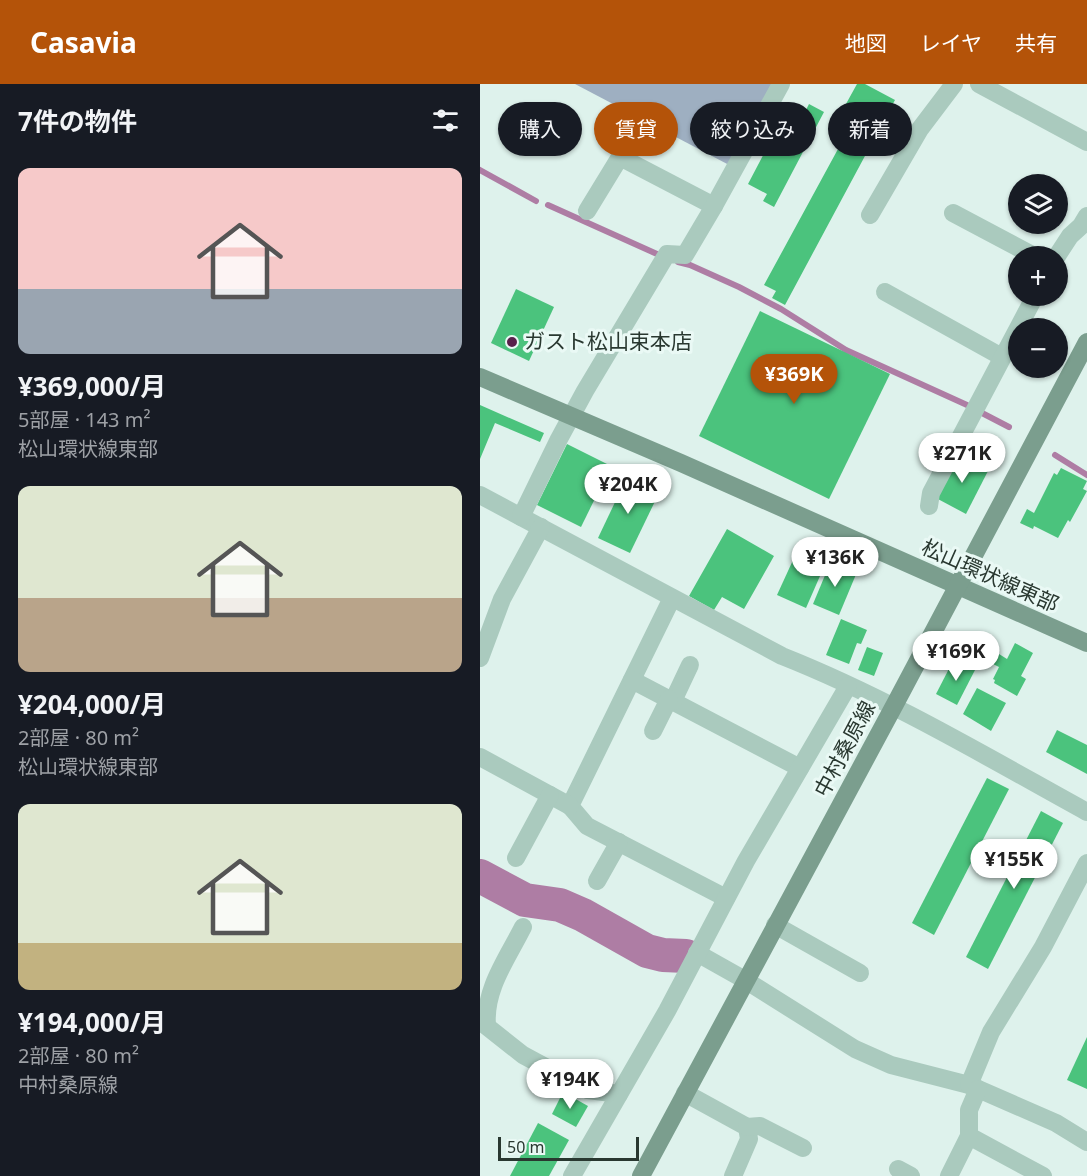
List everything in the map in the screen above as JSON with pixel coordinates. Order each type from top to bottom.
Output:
[{"type":"street","points":[[521,517],[571,417],[667,254],[685,255],[781,84]]},
{"type":"street","points":[[870,215],[920,129],[954,84]]},
{"type":"street","points":[[979,84],[1087,141]]},
{"type":"street","points":[[588,211],[620,157],[714,206]]},
{"type":"street","points":[[953,213],[1015,246]]},
{"type":"street","points":[[1064,246],[1087,216]]},
{"type":"street","points":[[885,292],[1002,357]]},
{"type":"street","points":[[929,506],[931,493],[1030,306]]},
{"type":"street","name":"中村桑原線","points":[[641,1176],[1087,342]]},
{"type":"street","name":"松山環状線東部","points":[[480,377],[681,463],[1087,644]]},
{"type":"street","points":[[480,495],[782,656],[894,706],[1087,812]]},
{"type":"street","points":[[480,658],[502,599],[541,527]]},
{"type":"street","points":[[570,806],[672,598]]},
{"type":"street","points":[[653,731],[690,665]]},
{"type":"street","points":[[632,680],[800,768]]},
{"type":"street","points":[[572,1176],[667,1011],[726,898],[848,686]]},
{"type":"street","points":[[480,758],[570,806],[587,826],[726,898]]},
{"type":"street","points":[[516,858],[550,795]]},
{"type":"street","points":[[597,881],[619,842]]},
{"type":"street","points":[[949,1176],[969,1136],[969,1110],[991,1032],[1043,947],[1087,863]]},
{"type":"street","points":[[775,925],[860,973]]},
{"type":"street","points":[[524,927],[489,991],[483,1023],[523,1055],[588,1090],[620,1094]]},
{"type":"street","points":[[697,953],[745,980],[855,1049],[891,1065],[974,1087],[1056,1123],[1087,1142]]},
{"type":"street","points":[[685,1093],[747,1127],[760,1126],[803,1148]]},
{"type":"street","points":[[733,1176],[749,1139],[747,1127]]},
{"type":"street","points":[[969,1136],[1009,1168],[1043,1176]]},
{"type":"shaded area","points":[[575,84],[774,84],[765,102],[690,102],[690,144],[678,138],[678,102],[609,102]]},
{"type":"shaded area","points":[[712,156],[736,156],[731,166]]},
{"type":"building","points":[[857,84],[865,84],[895,100],[894,102],[847,102]]},
{"type":"building","points":[[816,108],[824,112],[816,127]]},
{"type":"building","points":[[763,156],[801,156],[774,207],[763,201],[767,194],[748,184]]},
{"type":"building","points":[[834,156],[865,156],[785,305],[772,298],[776,291],[764,285]]},
{"type":"building","points":[[516,289],[554,307],[529,361],[491,343]]},
{"type":"building","points":[[760,311],[890,374],[829,499],[699,436]]},
{"type":"building","points":[[480,405],[544,433],[540,442],[495,423],[480,459]]},
{"type":"building","points":[[567,444],[611,466],[581,527],[537,505]]},
{"type":"building","points":[[958,455],[988,471],[966,514],[936,498]]},
{"type":"building","points":[[1061,468],[1087,481],[1083,489],[1087,491],[1070,522],[1068,520],[1058,538],[1034,526],[1033,529],[1020,523],[1027,509],[1034,513],[1054,473],[1057,475]]},
{"type":"building","points":[[627,477],[659,493],[630,553],[598,538]]},
{"type":"building","points":[[727,529],[774,556],[744,609],[722,597],[714,610],[689,596]]},
{"type":"building","points":[[799,547],[827,560],[806,608],[777,595]]},
{"type":"building","points":[[831,561],[857,572],[839,615],[813,604]]},
{"type":"building","points":[[841,619],[867,630],[861,644],[857,643],[849,664],[826,655]]},
{"type":"building","points":[[1015,643],[1033,653],[1021,676],[1026,679],[1017,696],[994,683],[993,679],[999,667],[993,664],[999,654],[1007,659]]},
{"type":"building","points":[[867,647],[883,653],[874,676],[858,670]]},
{"type":"building","points":[[954,659],[975,670],[957,705],[936,694]]},
{"type":"building","points":[[977,688],[1006,703],[991,731],[963,714]]},
{"type":"building","points":[[1057,730],[1087,745],[1087,774],[1046,752]]},
{"type":"building","points":[[987,778],[1009,789],[934,935],[912,923]]},
{"type":"building","points":[[1041,811],[1063,823],[988,969],[966,957]]},
{"type":"building","points":[[1087,1037],[1087,1089],[1067,1080]]},
{"type":"building","points":[[563,1092],[588,1106],[576,1127],[552,1114]]},
{"type":"building","points":[[538,1123],[569,1140],[549,1176],[510,1176]]},
{"type":"waterway","points":[[480,170],[536,201]]},
{"type":"waterway","points":[[548,205],[657,254]]},
{"type":"waterway","points":[[678,262],[739,287],[781,309],[846,350],[967,405]]},
{"type":"waterway","points":[[982,413],[1009,427]]},
{"type":"waterway","points":[[1055,455],[1087,475]]},
{"type":"waterway","points":[[480,876],[525,900],[560,905],[583,915],[647,951],[663,955],[686,956]]},
{"type":"place","name":"ガスト松山束本店","points":[[512,342]]}]
